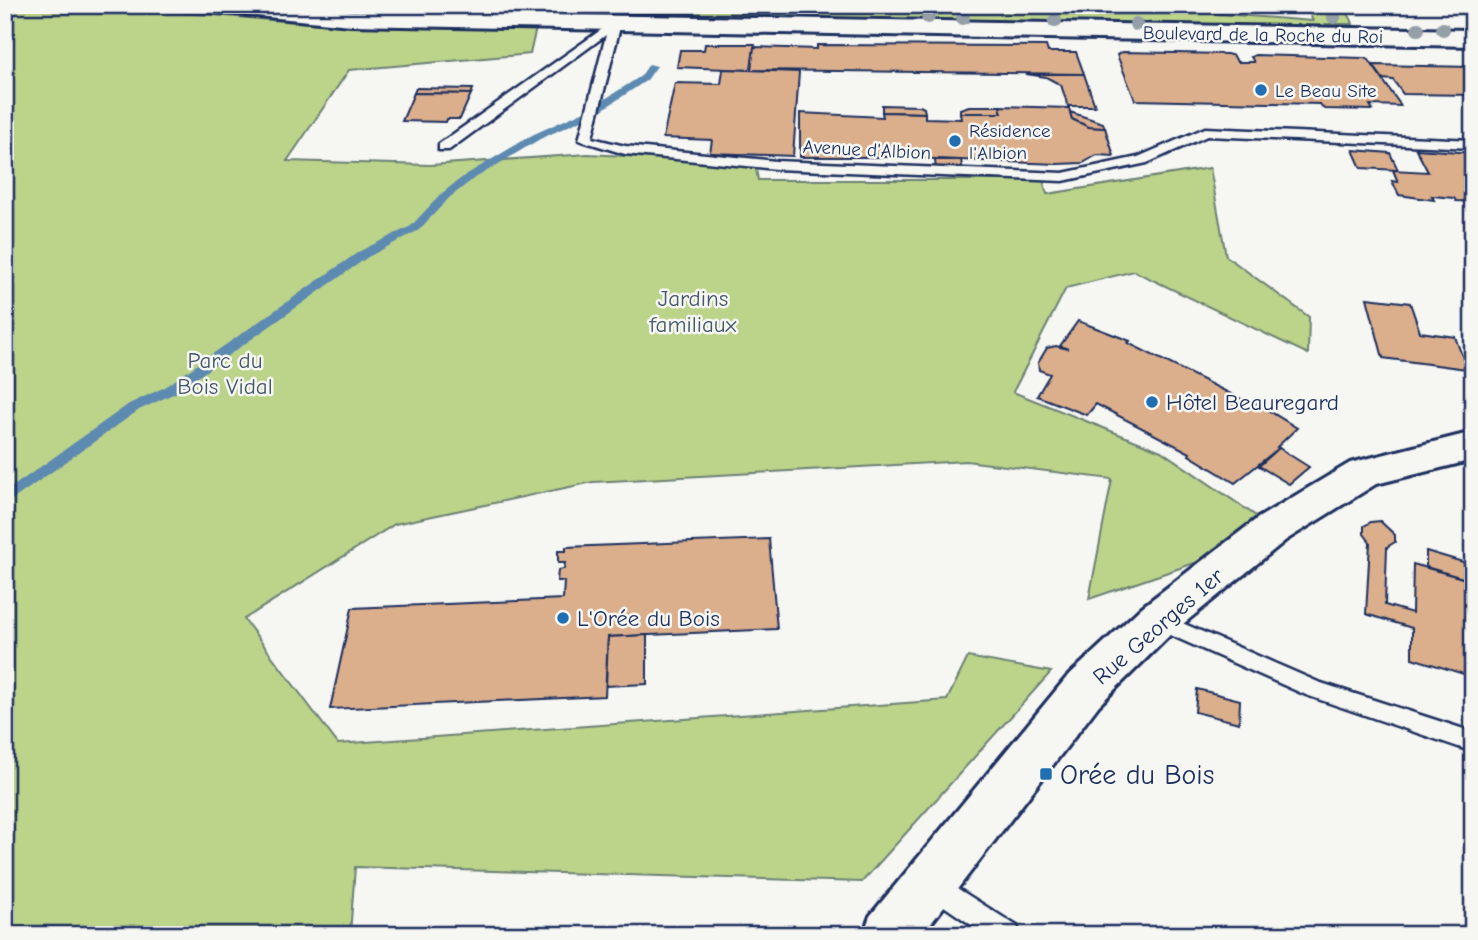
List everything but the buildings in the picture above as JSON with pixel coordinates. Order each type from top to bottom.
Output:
[{"type":"street","name":"Boulevard de la Roche du Roi","points":[[214,5],[351,18],[1473,38]]},
{"type":"street","name":"Rue Georges 1er","points":[[889,935],[1083,691],[1157,620],[1272,530],[1364,473],[1473,446]]},
{"type":"lane","points":[[444,147],[615,23]]},
{"type":"lane","name":"Avenue d'Albion","points":[[615,23],[585,141],[625,150],[776,165],[1063,177],[1142,160],[1205,132],[1473,145]]},
{"type":"lane","points":[[1157,620],[1313,689],[1473,743]]},
{"type":"lane","points":[[930,883],[1008,935]]},
{"type":"green space","name":"Parc du Bois Vidal","points":[[5,5],[142,5],[174,12],[333,25],[536,28],[530,54],[349,70],[287,161],[430,165],[588,154],[755,163],[758,180],[1043,180],[1047,194],[1210,168],[1226,256],[1309,317],[1308,354],[1134,271],[1066,288],[1013,392],[1161,451],[1262,520],[1221,554],[1089,599],[1112,479],[966,461],[593,482],[395,524],[244,619],[338,744],[947,700],[968,657],[1051,672],[862,882],[355,867],[350,935],[5,935]]},
{"type":"green space","points":[[1109,5],[1313,21],[1307,8],[1328,7],[1346,13],[1353,24],[1326,24],[1332,31],[615,14],[566,12],[564,7]]},
{"type":"waterway","points":[[5,500],[134,407],[170,390],[364,254],[415,228],[445,196],[468,178],[536,137],[595,110],[644,78],[652,66]]},
{"type":"place","name":"Le Beau Site","points":[[1261,90]]},
{"type":"place","name":"Résidence l'Albion","points":[[955,141]]},
{"type":"place","name":"Hôtel Beauregard","points":[[1152,402]]},
{"type":"place","name":"L'Orée du Bois","points":[[563,618]]},
{"type":"place","name":"Orée du Bois","points":[[1046,774]]},
{"type":"park label","name":"Jardins familiaux","points":[[693,311]]}]
